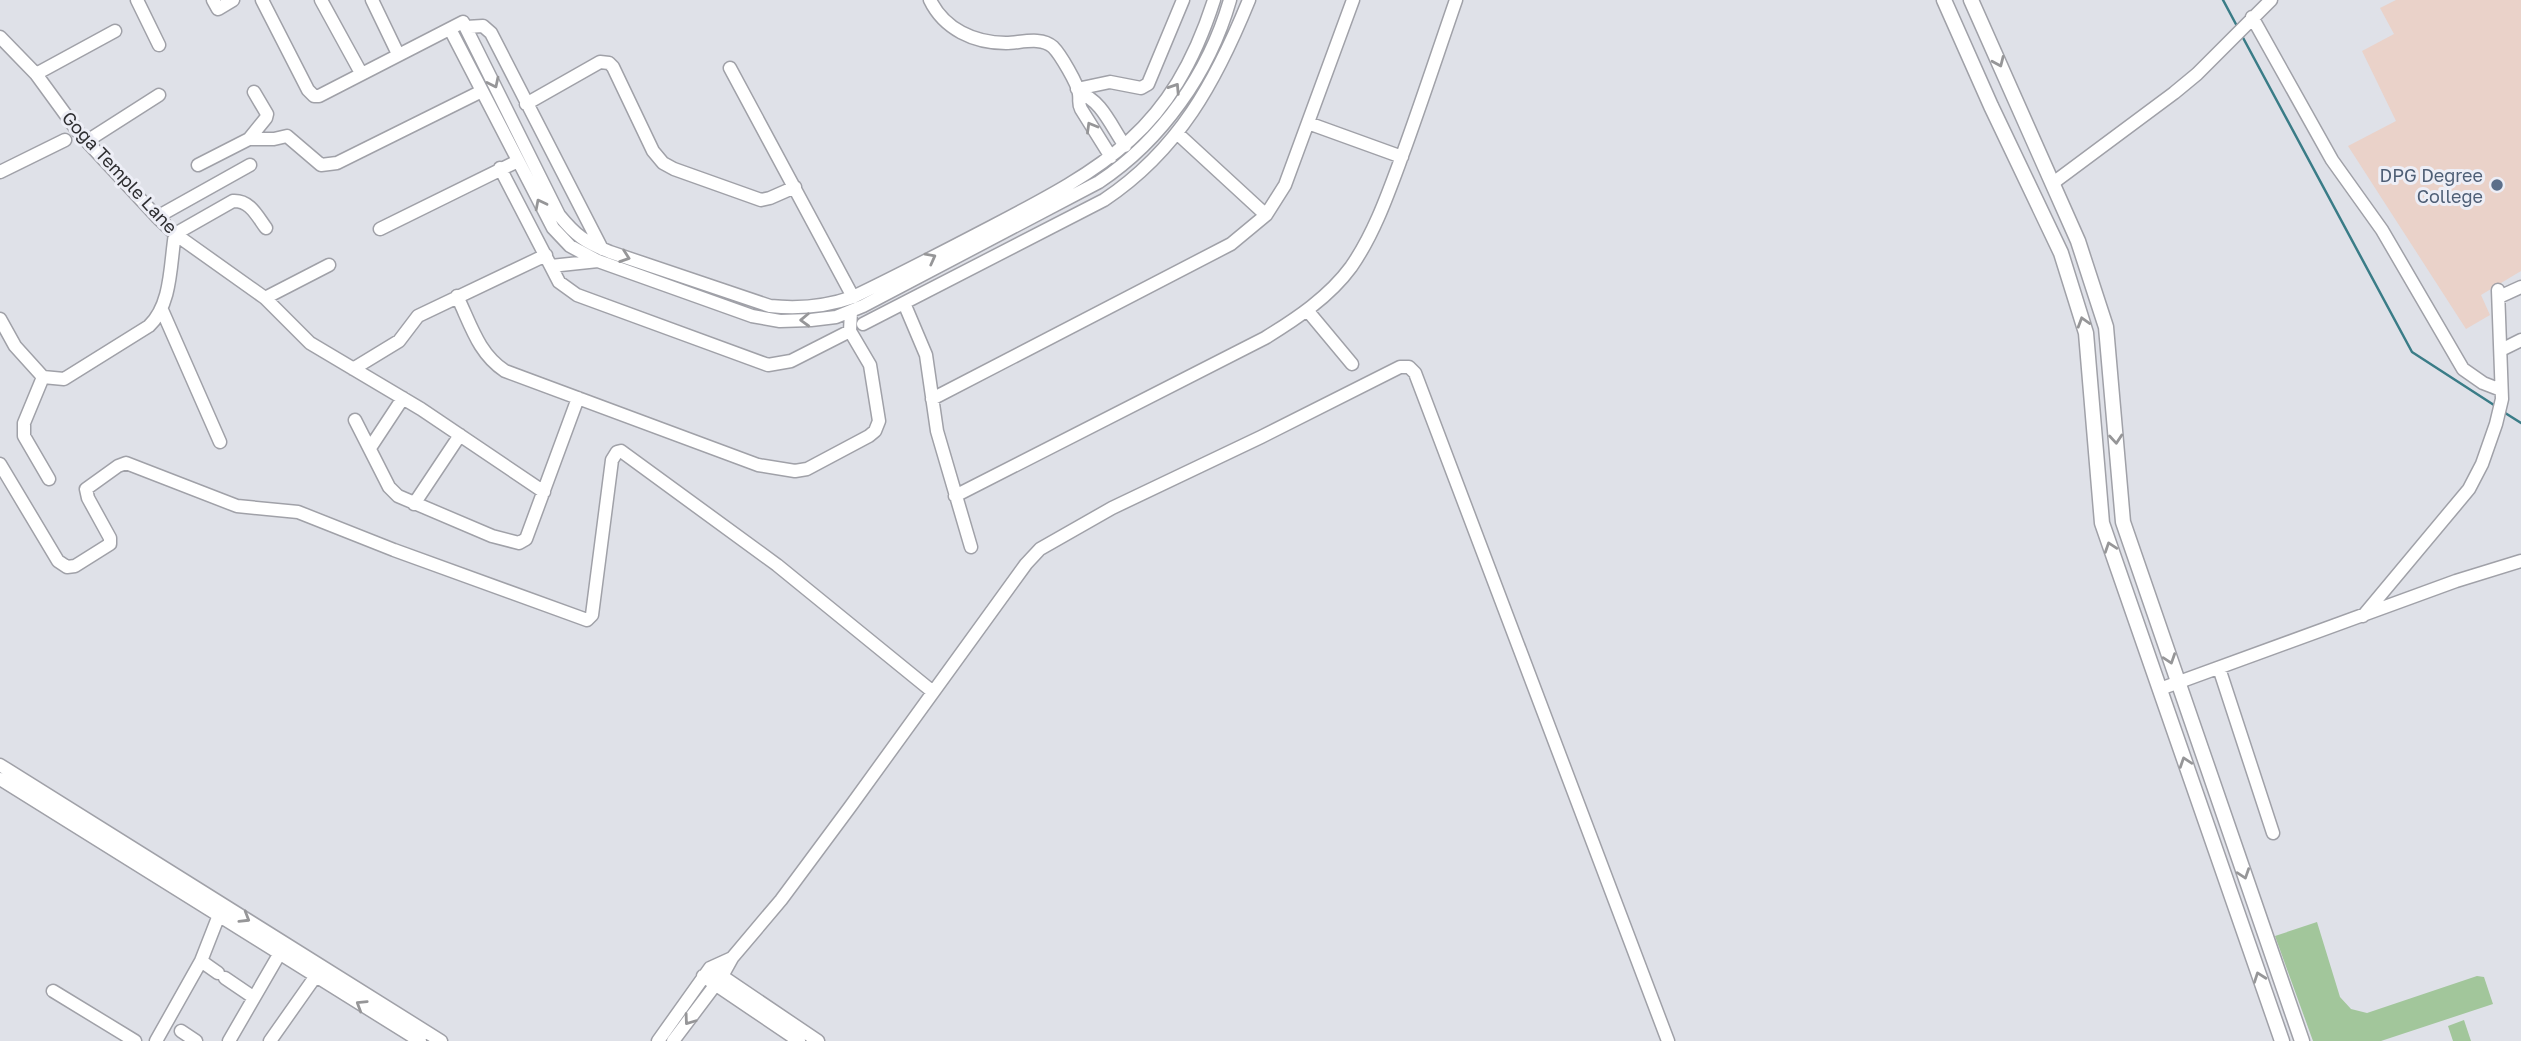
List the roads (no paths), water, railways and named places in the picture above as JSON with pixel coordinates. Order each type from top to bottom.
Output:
[{"type":"main road","points":[[1944,0],[2061,253],[2086,333],[2102,523],[2282,1041]]},
{"type":"main road","points":[[1971,0],[2078,241],[2106,327],[2123,522],[2302,1041]]},
{"type":"main road","points":[[2092,395],[2112,392]]},
{"type":"street","points":[[137,0],[159,46]]},
{"type":"street","points":[[213,0],[218,9],[246,0]]},
{"type":"street","points":[[262,0],[310,94],[319,96],[450,29],[464,25],[483,26],[491,33],[600,255]]},
{"type":"street","points":[[321,0],[360,73]]},
{"type":"street","points":[[372,0],[398,54]]},
{"type":"street","points":[[930,0],[949,26],[985,42],[1047,43],[1059,54],[1078,91],[1081,110],[1126,164]]},
{"type":"street","points":[[1078,91],[1110,82],[1141,88],[1148,83],[1183,0]]},
{"type":"street","points":[[464,25],[559,215],[574,233],[600,255],[752,316],[780,321],[811,320],[836,317],[851,311],[893,284],[1060,191],[1118,152],[1160,119],[1200,42],[1214,0]]},
{"type":"street","points":[[450,29],[553,228],[570,246],[770,306],[794,309],[820,307],[893,284],[1099,182],[1126,164],[1201,69],[1224,20],[1230,0]]},
{"type":"street","points":[[863,324],[1104,200],[1132,181],[1177,134],[1229,50],[1249,0]]},
{"type":"street","points":[[932,399],[1231,243],[1266,215],[1285,185],[1353,0]]},
{"type":"street","points":[[955,496],[1265,338],[1326,294],[1355,260],[1370,234],[1402,157],[1456,0]]},
{"type":"street","points":[[2053,183],[2174,93],[2271,0]]},
{"type":"street","points":[[2248,21],[2332,160],[2382,230],[2463,369],[2502,395]]},
{"type":"street","points":[[36,74],[116,31]]},
{"type":"street","name":"Goga Temple Lane","points":[[0,37],[36,74],[86,141],[175,234],[265,298],[310,343],[403,398],[544,492]]},
{"type":"street","points":[[526,104],[600,62],[609,63],[653,152],[663,163],[761,200],[794,187]]},
{"type":"street","points":[[730,68],[853,297]]},
{"type":"street","points":[[249,139],[287,136],[316,162],[326,166],[353,156],[482,91]]},
{"type":"street","points":[[1078,91],[1095,102],[1118,152]]},
{"type":"street","points":[[198,165],[249,139],[264,121],[267,114],[254,92]]},
{"type":"street","points":[[86,141],[159,95]]},
{"type":"street","points":[[1160,119],[1266,215]]},
{"type":"street","points":[[1308,123],[1402,157]]},
{"type":"street","points":[[0,172],[65,140]]},
{"type":"street","points":[[380,229],[518,160]]},
{"type":"street","points":[[157,218],[250,165]]},
{"type":"street","points":[[500,168],[563,287],[577,295],[768,365],[791,361],[850,331]]},
{"type":"street","points":[[0,319],[15,346],[43,377],[64,379],[149,326],[162,310],[175,234],[233,201],[240,200],[253,209],[265,229]]},
{"type":"street","points":[[353,369],[399,341],[418,316],[457,296],[548,261],[600,255]]},
{"type":"street","points":[[265,298],[329,265]]},
{"type":"street","points":[[893,284],[926,355],[937,431],[971,547]]},
{"type":"street","points":[[2363,616],[2469,489],[2482,464],[2496,424],[2502,395],[2499,293],[2521,287]]},
{"type":"street","points":[[457,296],[483,352],[492,362],[521,378],[758,465],[795,471],[807,469],[870,436],[879,421],[870,365],[850,331],[851,311]]},
{"type":"street","points":[[162,310],[220,442]]},
{"type":"street","points":[[1307,310],[1352,364]]},
{"type":"street","points":[[2501,350],[2521,340]]},
{"type":"street","points":[[673,1041],[719,980],[732,958],[781,900],[1026,564],[1040,549],[1112,508],[1261,437],[1400,366],[1409,367],[1415,373],[1668,1041]]},
{"type":"street","points":[[43,377],[24,423],[24,436],[50,480]]},
{"type":"street","points":[[370,448],[403,398]]},
{"type":"street","points":[[355,420],[389,487],[398,496],[492,536],[519,543],[526,538],[579,398]]},
{"type":"street","points":[[414,504],[460,435]]},
{"type":"street","points":[[0,464],[58,561],[67,567],[75,566],[110,544],[110,538],[88,498],[86,489],[126,463],[237,506],[298,512],[587,620],[592,615],[612,460],[617,452],[621,451],[737,535],[933,692]]},
{"type":"street","points":[[2160,689],[2456,581],[2521,561]]},
{"type":"street","points":[[2219,668],[2273,833]]},
{"type":"street","points":[[0,765],[283,948],[420,1041]]},
{"type":"street","points":[[0,779],[219,915],[283,948]]},
{"type":"street","points":[[156,1041],[201,961],[219,915]]},
{"type":"street","points":[[229,1041],[283,948]]},
{"type":"street","points":[[658,1041],[706,972],[732,958]]},
{"type":"street","points":[[201,961],[253,997]]},
{"type":"street","points":[[270,1041],[319,972]]},
{"type":"street","points":[[319,972],[441,1041]]},
{"type":"street","points":[[706,972],[818,1041]]},
{"type":"street","points":[[719,980],[799,1041]]},
{"type":"street","points":[[53,990],[135,1041]]},
{"type":"street","points":[[181,1031],[195,1041]]},
{"type":"waterway","points":[[2223,0],[2238,28]]},
{"type":"waterway","points":[[2241,34],[2412,352],[2497,407]]},
{"type":"waterway","points":[[2502,411],[2521,423]]},
{"type":"place","name":"DPG Degree College","points":[[2497,185]]}]
